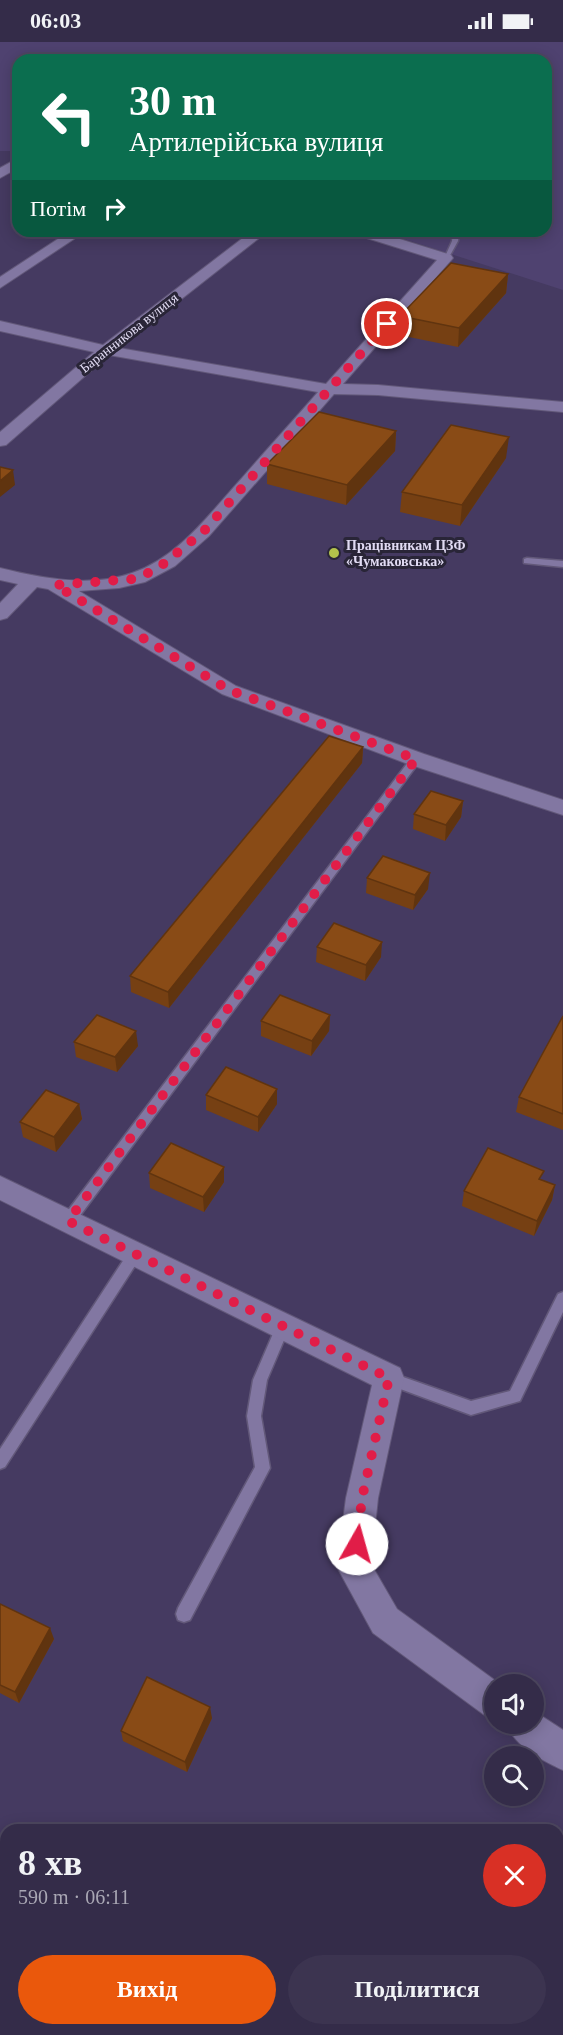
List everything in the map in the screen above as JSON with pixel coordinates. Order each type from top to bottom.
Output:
[{"type":"street","points":[[0,284],[70,237]]},
{"type":"street","name":"Баранникова вулиця","points":[[0,441],[106,350],[253,237]]},
{"type":"street","points":[[0,574],[55,585],[134,579],[157,569],[203,532],[446,258],[378,237]]},
{"type":"street","points":[[0,326],[106,350],[329,389],[378,390],[563,407]]},
{"type":"street","points":[[0,614],[31,582]]},
{"type":"street","points":[[55,585],[229,690],[416,759],[563,808]]},
{"type":"street","points":[[0,1187],[389,1378],[362,1498],[354,1567],[385,1621],[484,1694]]},
{"type":"street","points":[[538,1734],[563,1752]]},
{"type":"lane","points":[[446,258],[455,237]]},
{"type":"lane","points":[[527,561],[563,564]]},
{"type":"lane","points":[[68,1221],[416,759]]},
{"type":"lane","points":[[0,1462],[135,1254]]},
{"type":"lane","points":[[389,1378],[471,1407],[515,1395],[563,1298]]},
{"type":"lane","points":[[184,1614],[263,1468],[254,1416],[260,1380],[283,1326]]},
{"type":"shaded area","points":[[0,42],[563,42],[563,290],[398,237],[552,237],[552,54],[12,54],[12,151],[0,151]]},
{"type":"building","points":[[451,263],[508,274],[459,328],[400,316]]},
{"type":"building","points":[[319,412],[396,431],[347,485],[267,464]]},
{"type":"building","points":[[451,425],[509,437],[462,505],[402,492]]},
{"type":"building","points":[[0,467],[13,470],[0,481]]},
{"type":"building","points":[[329,736],[363,747],[168,992],[130,976]]},
{"type":"building","points":[[431,791],[463,801],[446,825],[414,814]]},
{"type":"building","points":[[383,856],[430,873],[415,895],[367,878]]},
{"type":"building","points":[[334,923],[382,942],[366,965],[317,947]]},
{"type":"building","points":[[280,995],[330,1015],[312,1041],[261,1021]]},
{"type":"building","points":[[97,1015],[136,1031],[115,1057],[74,1042]]},
{"type":"building","points":[[563,1016],[563,1114],[519,1097]]},
{"type":"building","points":[[226,1067],[277,1089],[258,1117],[206,1095]]},
{"type":"building","points":[[46,1090],[79,1104],[54,1137],[20,1122]]},
{"type":"building","points":[[171,1143],[224,1167],[203,1197],[149,1173]]},
{"type":"building","points":[[488,1148],[544,1171],[539,1179],[555,1185],[537,1221],[464,1191]]},
{"type":"building","points":[[0,1604],[50,1628],[15,1692],[0,1685]]},
{"type":"building","points":[[147,1677],[210,1707],[185,1762],[121,1731]]},
{"type":"place","name":"Працівникам ЦЗФ «Чумаковська»","points":[[334,553]]},
{"type":"route","points":[[357,1544],[362,1498],[389,1378],[68,1221],[416,759],[229,690],[55,585],[106,583],[134,579],[157,569],[203,532],[387,324]]}]
